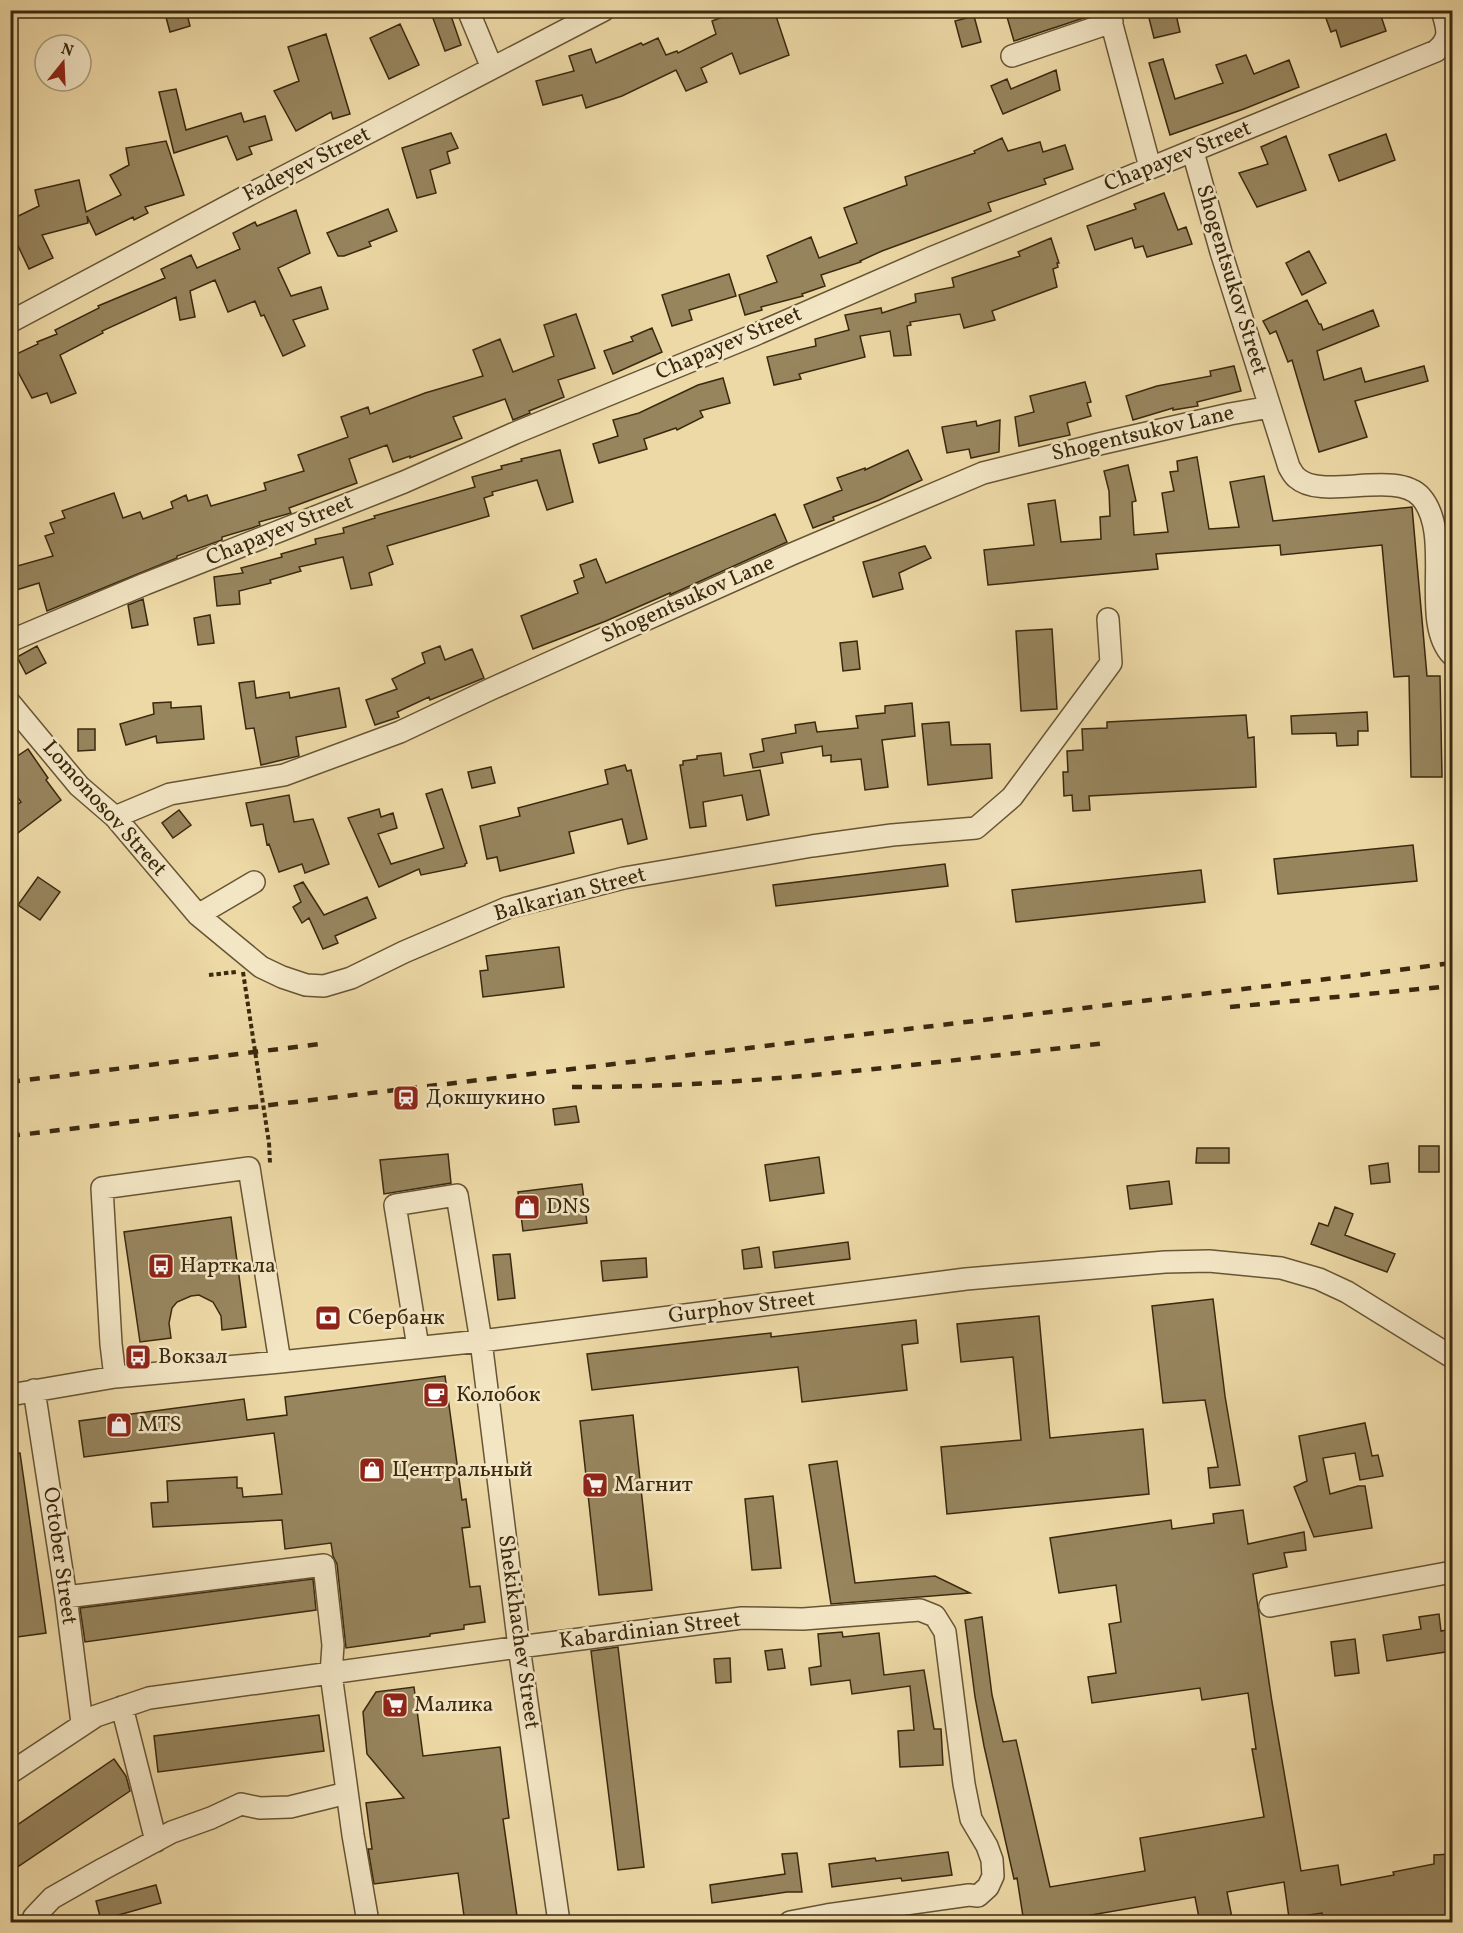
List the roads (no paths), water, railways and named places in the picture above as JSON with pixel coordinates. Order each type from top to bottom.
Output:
[{"type":"street","points":[[468,10],[492,68]]},
{"type":"street","name":"Fadeyev Street","points":[[10,322],[604,10]]},
{"type":"street","name":"Chapayev Street","points":[[10,641],[135,588],[404,482],[1150,167],[1193,152],[1436,51],[1445,43],[1447,31],[1442,10]]},
{"type":"street","points":[[1011,56],[1110,16],[1150,167]]},
{"type":"street","name":"Shogentsukov Street","points":[[1193,152],[1224,261],[1289,466],[1295,477],[1301,481],[1323,486],[1402,487],[1420,496],[1430,512],[1436,541],[1438,632],[1446,649],[1452,655]]},
{"type":"street","name":"Shogentsukov Lane","points":[[115,817],[170,794],[284,775],[400,732],[490,689],[792,554],[983,473],[1230,414],[1270,408]]},
{"type":"street","name":"Balkarian Street","points":[[198,915],[261,967],[306,985],[324,986],[351,978],[404,952],[507,908],[624,878],[813,846],[891,835],[976,828],[1012,797],[1111,663],[1108,619]]},
{"type":"street","name":"Lomonosov Street","points":[[10,703],[79,786],[115,817],[198,915]]},
{"type":"street","points":[[198,915],[254,882]]},
{"type":"street","points":[[115,1377],[102,1188],[249,1168],[280,1362]]},
{"type":"street","name":"Shekikhachev Street","points":[[418,1347],[395,1205],[458,1195],[481,1341],[519,1647],[559,1923]]},
{"type":"street","name":"Gurphov Street","points":[[10,1395],[115,1377],[481,1341],[966,1280],[1165,1262],[1209,1261],[1281,1268],[1319,1279],[1347,1292],[1452,1357]]},
{"type":"street","name":"October Street","points":[[34,1390],[66,1598],[82,1723]]},
{"type":"street","points":[[66,1598],[324,1565],[333,1645],[331,1674],[368,1923]]},
{"type":"street","points":[[1270,1606],[1452,1572]]},
{"type":"street","name":"Kabardinian Street","points":[[10,1773],[82,1723],[149,1698],[742,1618],[803,1619],[920,1610],[935,1616],[945,1632],[964,1784],[971,1819],[987,1846],[992,1860],[993,1876],[988,1887],[978,1896],[969,1895],[827,1915],[790,1923]]},
{"type":"street","points":[[122,1707],[156,1841]]},
{"type":"street","points":[[36,1923],[34,1917],[52,1898],[156,1841],[241,1804],[260,1808],[290,1807],[347,1793]]},
{"type":"railway","points":[[10,1136],[1452,963]]},
{"type":"railway","points":[[1230,1007],[1452,986]]},
{"type":"railway","points":[[572,1087],[772,1079],[1107,1043]]},
{"type":"railway","points":[[10,1082],[320,1044]]},
{"type":"place","name":"Докшукино","points":[[406,1098]]},
{"type":"place","name":"DNS","points":[[527,1207]]},
{"type":"place","name":"Нарткала","points":[[161,1266]]},
{"type":"place","name":"Сбербанк","points":[[328,1318]]},
{"type":"place","name":"Вокзал","points":[[138,1357]]},
{"type":"place","name":"Колобок","points":[[436,1395]]},
{"type":"place","name":"MTS","points":[[119,1425]]},
{"type":"place","name":"Центральный","points":[[372,1470]]},
{"type":"place","name":"Магнит","points":[[595,1485]]},
{"type":"place","name":"Малика","points":[[395,1705]]}]
